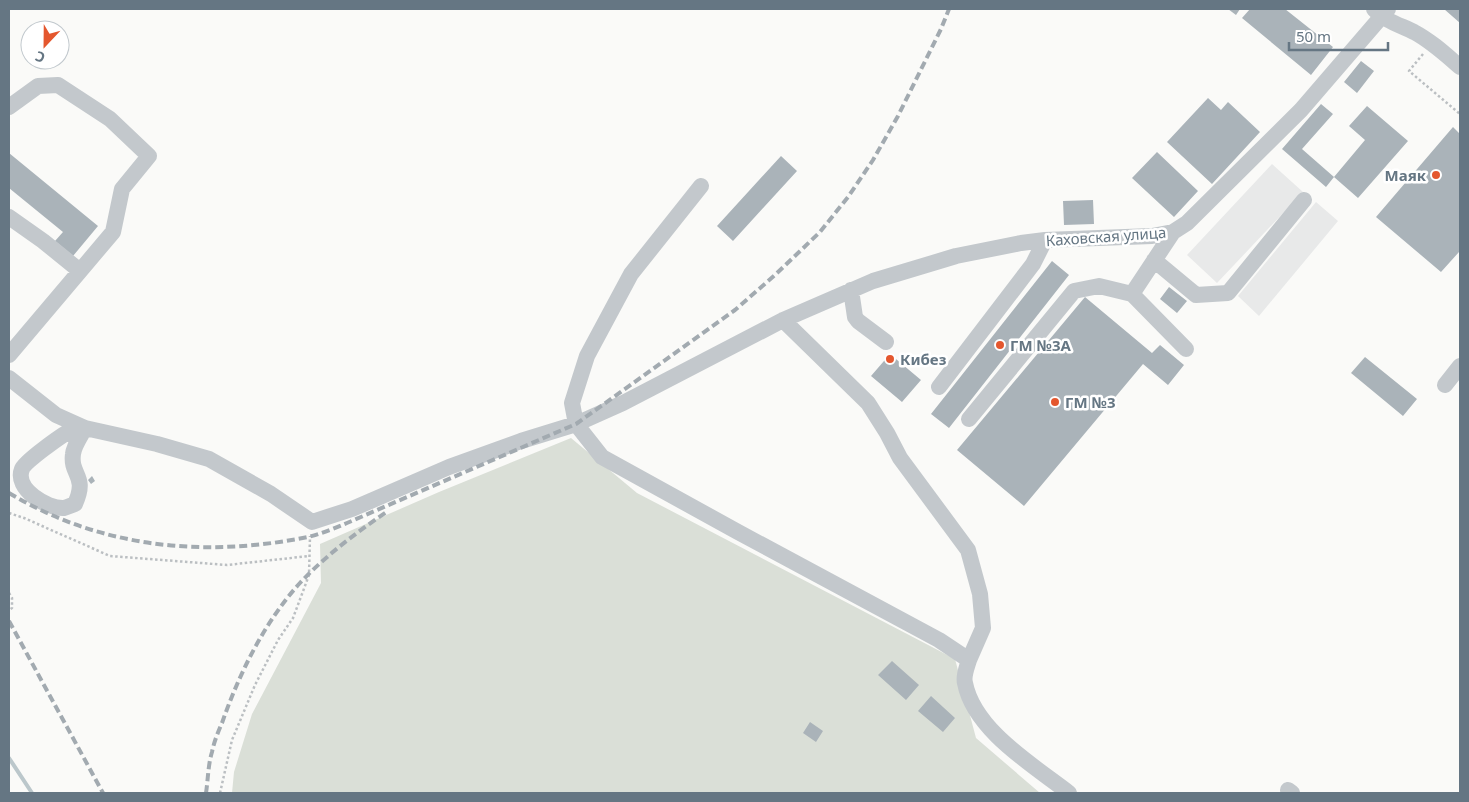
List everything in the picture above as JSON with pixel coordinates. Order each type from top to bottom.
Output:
[{"type":"street","points":[[1381,12],[1432,43],[1460,67]]},
{"type":"street","name":"Каховская улица","points":[[312,522],[352,509],[449,467],[521,440],[576,424],[622,403],[783,320],[873,281],[956,256],[1021,243],[1045,240],[1152,236],[1173,232],[1187,224],[1301,110],[1381,12]]},
{"type":"street","points":[[9,107],[38,86],[58,85],[110,119],[149,156],[122,189],[113,232],[9,355]]},
{"type":"street","points":[[701,186],[631,274],[587,356],[572,403],[576,424],[602,457],[939,640],[969,660]]},
{"type":"street","points":[[1154,260],[1196,295],[1228,293],[1304,200]]},
{"type":"street","points":[[9,217],[80,271]]},
{"type":"street","points":[[1132,294],[1173,232]]},
{"type":"street","points":[[939,387],[1033,264],[1045,240]]},
{"type":"street","points":[[968,419],[1074,291],[1099,286],[1132,294],[1186,349]]},
{"type":"street","points":[[851,290],[855,317],[886,342]]},
{"type":"street","points":[[783,320],[868,403],[900,458],[968,550],[980,594],[984,628],[969,660],[964,681],[970,700],[996,737],[1069,793]]},
{"type":"street","points":[[1445,385],[1460,366]]},
{"type":"street","points":[[9,378],[56,415],[85,428],[157,444],[209,459],[271,494],[312,522]]},
{"type":"street","points":[[85,428],[73,453],[74,466],[80,479],[80,492],[75,504],[64,508],[47,503],[24,489],[21,469],[27,461],[70,431],[85,428]]},
{"type":"path","points":[[1432,43],[1410,72],[1460,114]]},
{"type":"path","points":[[9,513],[110,556],[227,565],[309,556]]},
{"type":"path","points":[[220,793],[232,740],[254,685],[278,640],[293,618],[309,575],[312,522]]},
{"type":"path","points":[[9,592],[12,598],[12,608],[9,610]]},
{"type":"shaded area","points":[[1272,164],[1303,192],[1217,283],[1187,255]]},
{"type":"shaded area","points":[[1316,202],[1338,221],[1259,316],[1238,296]]},
{"type":"shaded area","points":[[571,438],[637,493],[955,659],[976,738],[1040,793],[232,793],[234,772],[252,714],[321,583],[320,544],[439,492]]},
{"type":"building","points":[[1228,9],[1240,9],[1236,15]]},
{"type":"building","points":[[1250,9],[1285,9],[1333,47],[1311,75],[1242,18]]},
{"type":"building","points":[[1444,9],[1460,9],[1460,23]]},
{"type":"building","points":[[1361,61],[1374,71],[1357,93],[1344,82]]},
{"type":"building","points":[[1208,98],[1221,110],[1228,102],[1260,132],[1212,184],[1167,142]]},
{"type":"building","points":[[1321,104],[1333,114],[1302,149],[1334,177],[1326,187],[1282,149]]},
{"type":"building","points":[[1367,106],[1408,141],[1358,198],[1334,177],[1365,140],[1349,126]]},
{"type":"building","name":"Маяк","points":[[1453,127],[1460,134],[1460,254],[1459,252],[1441,272],[1376,217]]},
{"type":"building","points":[[1157,152],[1198,191],[1174,217],[1132,178]]},
{"type":"building","points":[[9,153],[98,226],[73,256],[55,241],[63,232],[9,188]]},
{"type":"building","points":[[781,156],[797,171],[733,241],[717,226]]},
{"type":"building","points":[[1093,200],[1094,224],[1064,225],[1063,201]]},
{"type":"building","name":"ГМ №3А","points":[[1052,261],[1069,275],[949,428],[931,414]]},
{"type":"building","points":[[1169,287],[1187,301],[1177,313],[1160,299]]},
{"type":"building","name":"ГМ №3","points":[[1085,297],[1152,353],[1160,345],[1184,365],[1168,385],[1143,364],[1024,506],[957,450]]},
{"type":"building","points":[[890,354],[921,380],[902,402],[871,376]]},
{"type":"building","points":[[1365,357],[1417,399],[1403,416],[1351,373]]},
{"type":"building","points":[[92,476],[95,481],[91,484],[88,480]]},
{"type":"building","points":[[892,661],[919,685],[906,700],[878,675]]},
{"type":"building","points":[[931,696],[955,718],[943,732],[918,711]]},
{"type":"building","points":[[810,722],[823,731],[816,742],[803,733]]},
{"type":"waterway","points":[[9,758],[32,793]]},
{"type":"railway","points":[[9,493],[44,512],[80,526],[117,537],[154,544],[192,547],[230,547],[269,543],[308,537],[333,529],[576,424],[735,310],[820,232],[848,197],[873,160],[898,116],[949,9]]},
{"type":"railway","points":[[206,793],[210,762],[216,737],[236,686],[264,632],[286,599],[299,584],[330,554],[388,511]]},
{"type":"railway","points":[[9,621],[103,793]]},
{"type":"place","name":"Маяк","points":[[1436,175]]},
{"type":"place","name":"ГМ №3А","points":[[1000,345]]},
{"type":"place","name":"Кибез","points":[[890,359]]},
{"type":"place","name":"ГМ №3","points":[[1055,402]]}]
